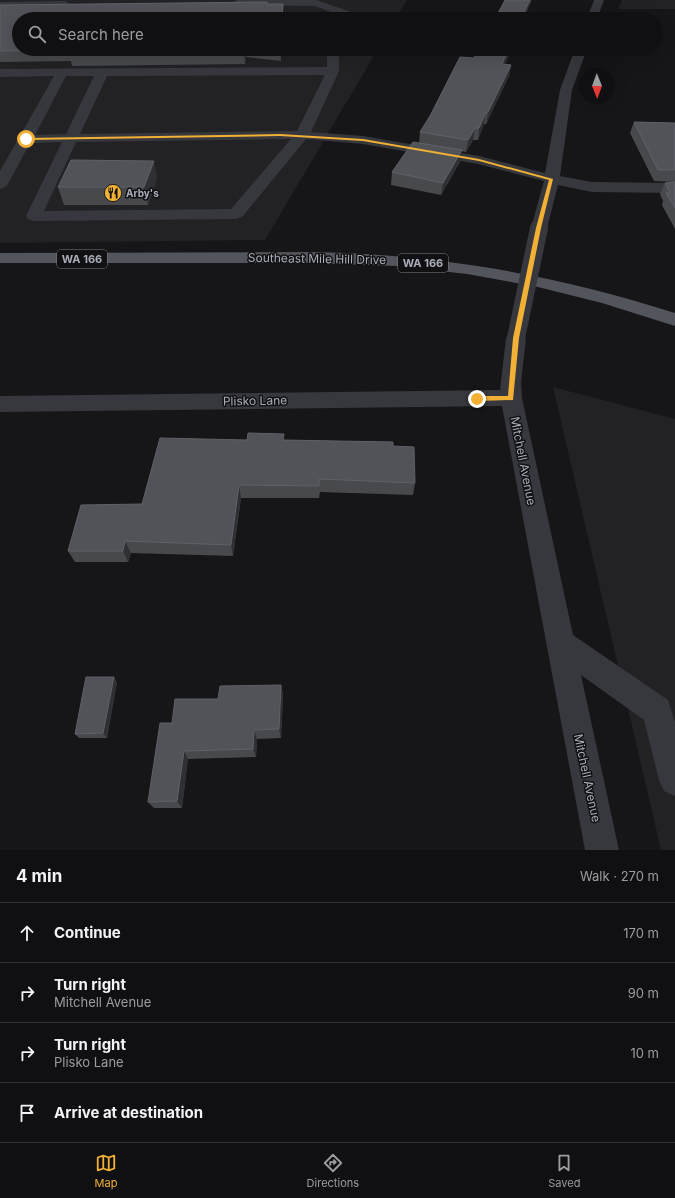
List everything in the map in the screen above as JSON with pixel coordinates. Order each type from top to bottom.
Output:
[{"type":"main road","name":"Southeast Mile Hill Drive","points":[[0,258],[300,258],[396,260],[487,272],[556,286],[624,304],[675,320]]},
{"type":"street","points":[[595,12],[599,0]]},
{"type":"street","points":[[229,3],[316,3],[342,12]]},
{"type":"street","points":[[0,5],[79,4]]},
{"type":"street","points":[[102,72],[34,216],[236,214],[302,135],[333,71],[333,56]]},
{"type":"street","name":"Mitchell Avenue","points":[[578,56],[566,90],[552,180],[539,228],[516,338],[511,383],[511,398],[602,850]]},
{"type":"street","points":[[0,73],[333,71]]},
{"type":"street","points":[[0,184],[62,73]]},
{"type":"street","points":[[26,139],[302,135],[363,140],[471,159],[552,180],[592,187],[675,188]]},
{"type":"street","points":[[0,153],[18,152]]},
{"type":"street","name":"Plisko Lane","points":[[0,404],[511,398]]},
{"type":"street","points":[[559,642],[657,711],[675,780]]},
{"type":"shaded area","points":[[0,0],[407,0],[400,12],[12,12],[12,56],[374,56],[265,240],[0,243]]},
{"type":"shaded area","points":[[622,0],[675,0],[675,9],[618,9]]},
{"type":"shaded area","points":[[553,387],[675,419],[675,850],[661,850]]},
{"type":"building","points":[[505,0],[530,0],[524,12],[499,12]]},
{"type":"building","points":[[267,2],[267,4],[283,4],[282,12],[12,12],[12,51],[0,51],[0,5]]},
{"type":"building","points":[[475,56],[506,56],[502,64],[511,65],[479,128],[475,128],[468,140],[420,132],[430,116],[460,57],[474,58]]},
{"type":"building","points":[[634,122],[675,123],[675,170],[658,170]]},
{"type":"building","points":[[413,142],[462,150],[443,183],[392,172]]},
{"type":"building","points":[[71,160],[154,161],[144,187],[58,187]]},
{"type":"building","points":[[675,182],[675,208],[666,193],[670,193],[665,183]]},
{"type":"building","points":[[248,433],[284,434],[283,440],[393,442],[393,446],[414,447],[415,483],[319,479],[319,486],[239,485],[231,545],[125,541],[123,551],[68,551],[81,505],[142,504],[160,438],[247,440]]},
{"type":"building","points":[[86,677],[114,677],[103,733],[75,734]]},
{"type":"building","points":[[281,685],[279,729],[254,730],[253,749],[184,751],[177,801],[148,802],[160,723],[172,723],[175,699],[218,699],[220,686]]},
{"type":"place","name":"Arby's","points":[[113,193]]},
{"type":"route","points":[[26,139],[126,136],[302,135],[363,140],[479,160],[552,180],[539,228],[516,338],[511,383],[511,398],[477,399]]}]
